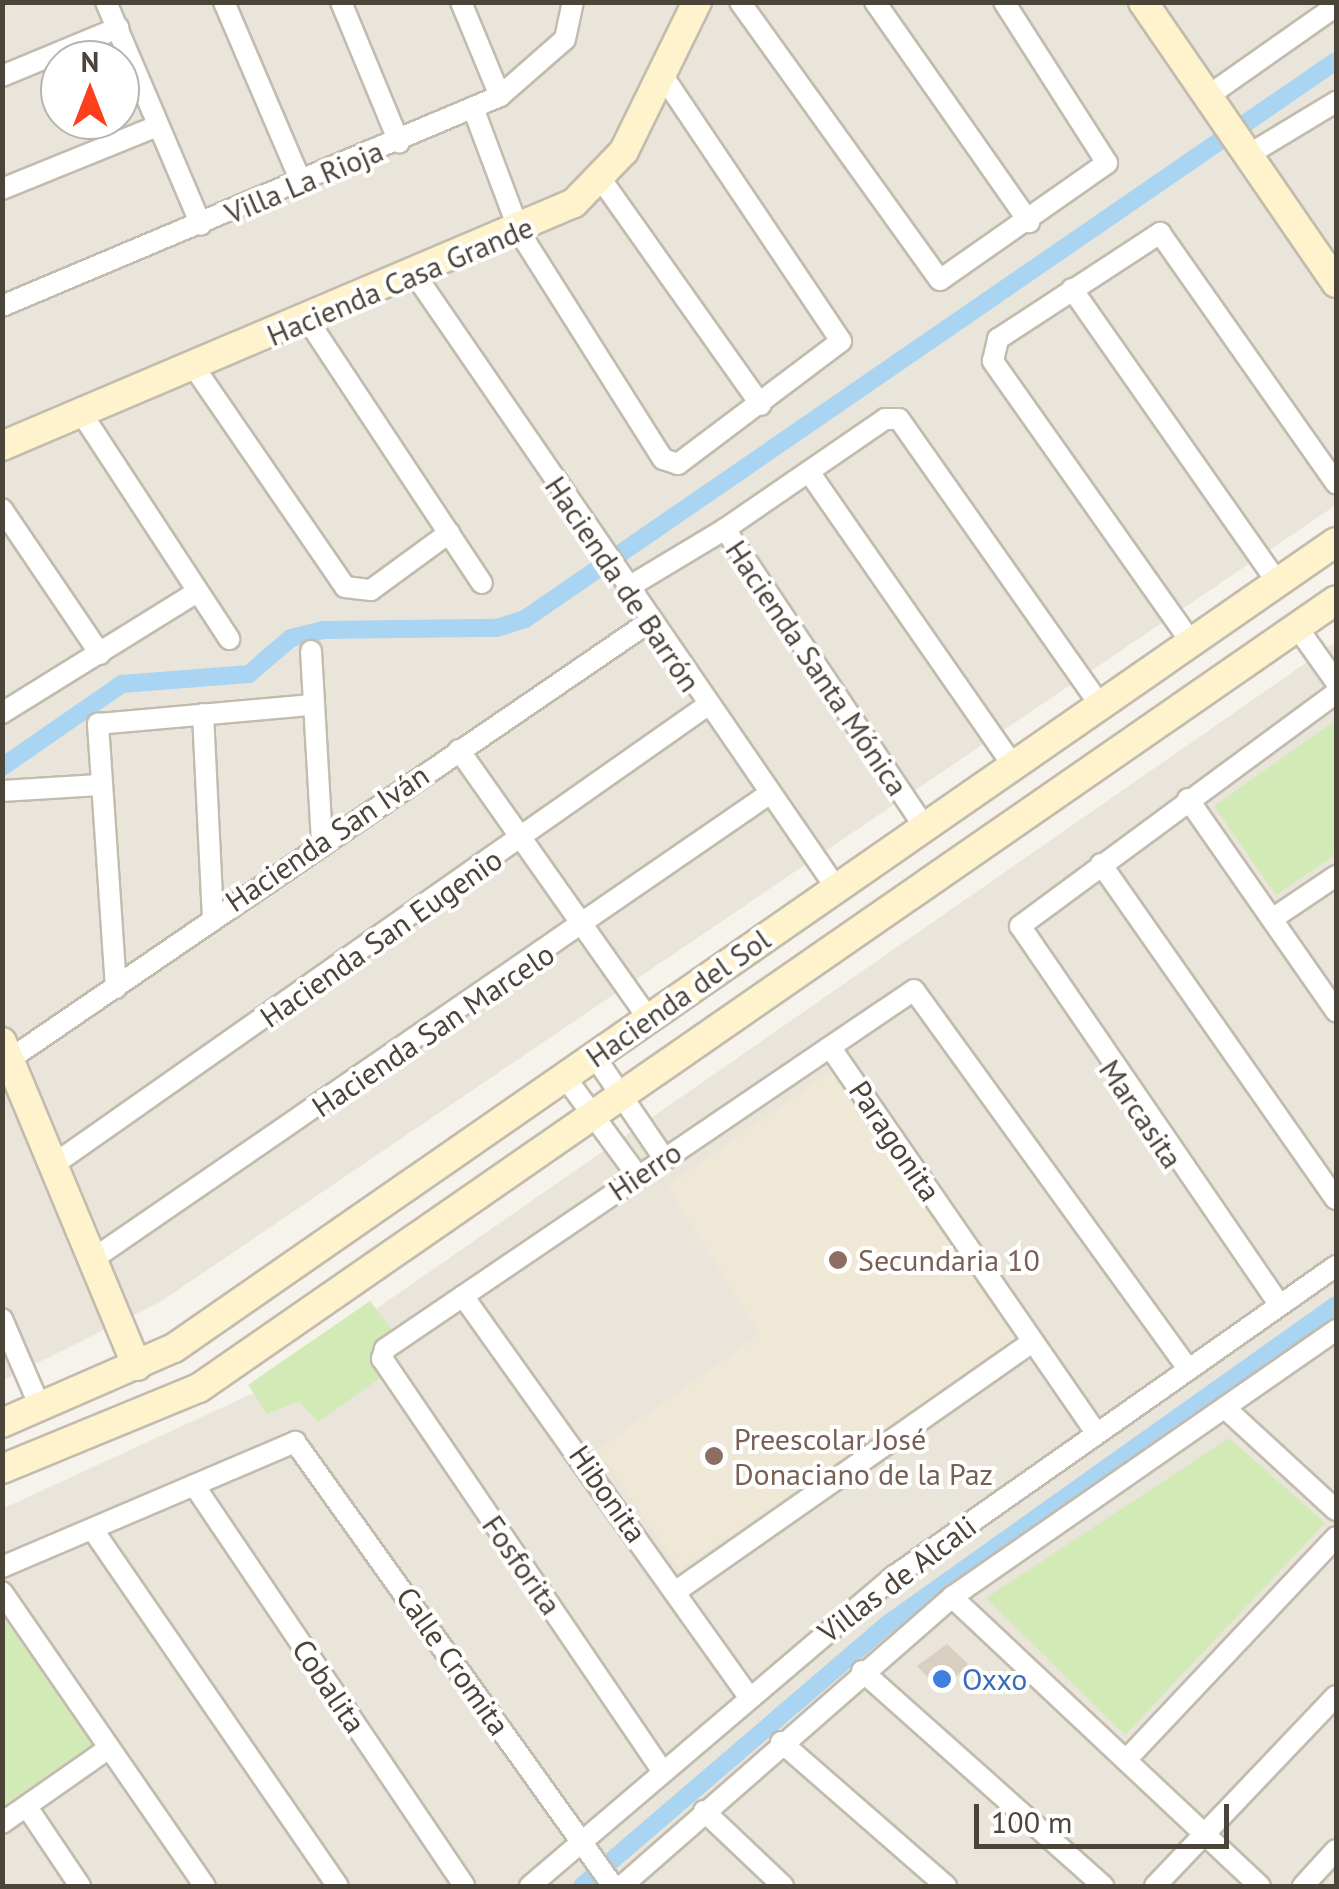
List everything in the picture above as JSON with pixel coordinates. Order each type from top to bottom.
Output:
[{"type":"street","points":[[106,2],[200,224]]},
{"type":"street","points":[[224,2],[302,184]]},
{"type":"street","points":[[341,2],[400,142]]},
{"type":"street","points":[[461,2],[500,96]]},
{"type":"street","name":"Hacienda Casa Grande","points":[[2,446],[520,233],[603,182],[697,2]]},
{"type":"street","points":[[740,2],[936,279],[1029,222],[1107,163],[1004,2]]},
{"type":"street","points":[[874,2],[1029,222]]},
{"type":"street","points":[[1145,3],[1336,283]]},
{"type":"street","points":[[1210,100],[1336,6]]},
{"type":"street","name":"Villa La Rioja","points":[[2,306],[302,184],[500,96],[565,39],[574,9]]},
{"type":"street","points":[[2,76],[118,28]]},
{"type":"street","points":[[473,108],[520,233],[670,464],[761,405],[841,342],[662,75]]},
{"type":"street","points":[[1244,150],[1336,102]]},
{"type":"street","points":[[2,189],[157,126]]},
{"type":"street","points":[[603,182],[761,405]]},
{"type":"street","points":[[1192,642],[993,361],[993,345],[1156,233],[1336,484]]},
{"type":"street","name":"Hacienda de Barrón","points":[[416,276],[705,706],[837,889]]},
{"type":"street","points":[[1072,289],[1278,583]]},
{"type":"street","points":[[308,322],[482,583]]},
{"type":"street","points":[[194,367],[355,593],[449,532]]},
{"type":"street","points":[[82,414],[229,639]]},
{"type":"street","name":"Hacienda Santa Mónica","points":[[923,825],[728,546],[725,529],[892,417],[1100,704]]},
{"type":"street","points":[[809,472],[1012,764]]},
{"type":"street","points":[[2,509],[100,654]]},
{"type":"street","points":[[624,583],[725,529]]},
{"type":"street","name":"Hacienda del Sol","points":[[2,1423],[137,1366],[566,1077],[923,825],[1336,542]]},
{"type":"street","points":[[2,714],[197,592]]},
{"type":"street","name":"Hacienda del Sol","points":[[2,1468],[199,1388],[618,1092],[1297,627],[1333,610]]},
{"type":"street","name":"Hacienda San Iván","points":[[6,1051],[116,988],[212,915],[648,622]]},
{"type":"street","points":[[1297,627],[1336,682]]},
{"type":"street","points":[[311,651],[322,842]]},
{"type":"street","points":[[1336,693],[1100,864],[1336,1198]]},
{"type":"street","points":[[116,988],[97,785],[98,724],[313,705]]},
{"type":"street","name":"Hacienda San Eugenio","points":[[53,1165],[521,841],[705,706]]},
{"type":"street","points":[[203,714],[212,915]]},
{"type":"street","points":[[459,750],[648,1018]]},
{"type":"street","points":[[2,792],[97,785]]},
{"type":"street","name":"Hacienda San Marcelo","points":[[93,1259],[583,929],[769,794]]},
{"type":"street","points":[[1188,799],[1336,1008]]},
{"type":"street","name":"Marcasita","points":[[1100,864],[1023,917],[1020,935],[1279,1304]]},
{"type":"street","points":[[1272,919],[1336,876]]},
{"type":"street","name":"Hierro","points":[[382,1359],[463,1296],[637,1175],[914,990],[1188,1368]]},
{"type":"street","name":"Paragonita","points":[[830,1047],[1096,1433]]},
{"type":"street","points":[[6,1051],[137,1366]]},
{"type":"street","points":[[594,1057],[664,1158]]},
{"type":"street","points":[[566,1077],[637,1175]]},
{"type":"street","name":"Villas de Alcali","points":[[530,1886],[587,1850],[663,1772],[748,1696],[896,1575],[1336,1266]]},
{"type":"street","name":"Hibonita","points":[[463,1296],[748,1696]]},
{"type":"street","points":[[2,1319],[40,1407]]},
{"type":"street","name":"Villas de Alcali","points":[[615,1885],[952,1597],[1332,1341]]},
{"type":"street","points":[[675,1592],[1032,1342]]},
{"type":"street","name":"Fosforita","points":[[382,1359],[663,1772]]},
{"type":"street","points":[[1226,1409],[1336,1510]]},
{"type":"street","name":"Calle Cromita","points":[[194,1485],[290,1441],[304,1448],[615,1885]]},
{"type":"street","points":[[2,1567],[194,1485]]},
{"type":"street","name":"Cobalita","points":[[194,1485],[464,1886]]},
{"type":"street","points":[[93,1530],[338,1886]]},
{"type":"street","points":[[1126,1760],[1336,1538]]},
{"type":"street","points":[[2,1592],[205,1886]]},
{"type":"street","points":[[952,1597],[1260,1886]]},
{"type":"street","points":[[862,1671],[1103,1886]]},
{"type":"street","points":[[1155,1886],[1336,1696]]},
{"type":"street","points":[[781,1742],[946,1886]]},
{"type":"street","points":[[2,1823],[109,1748]]},
{"type":"street","points":[[27,1807],[80,1886]]},
{"type":"street","points":[[704,1812],[783,1886]]},
{"type":"street","points":[[1303,1886],[1336,1850]]},
{"type":"shaded area","points":[[3,3],[1336,3],[1336,505],[160,1302],[3,1380]]},
{"type":"shaded area","points":[[1336,642],[1336,1886],[3,1886],[2,1509],[258,1391]]},
{"type":"shaded area","name":"Secundaria 10","points":[[831,1071],[1016,1338],[680,1570],[598,1449],[760,1334],[667,1186]]},
{"type":"green space","points":[[1336,720],[1336,854],[1276,895],[1214,806]]},
{"type":"green space","points":[[370,1301],[392,1330],[376,1352],[380,1378],[318,1422],[299,1401],[267,1414],[248,1385]]},
{"type":"green space","points":[[1229,1438],[1325,1523],[1125,1735],[986,1598]]},
{"type":"green space","points":[[2,1616],[93,1744],[3,1806],[2,1806]]},
{"type":"building","name":"Oxxo","points":[[947,1644],[968,1664],[942,1692],[917,1666]]},
{"type":"waterway","points":[[2,767],[122,684],[249,674],[291,638],[323,630],[497,628],[525,619],[1336,61]]},
{"type":"waterway","points":[[582,1886],[889,1623],[1336,1305]]},
{"type":"place","name":"Secundaria 10","points":[[838,1260]]},
{"type":"place","name":"Preescolar José Donaciano de la Paz","points":[[714,1456]]},
{"type":"place","name":"Oxxo","points":[[942,1679]]}]
